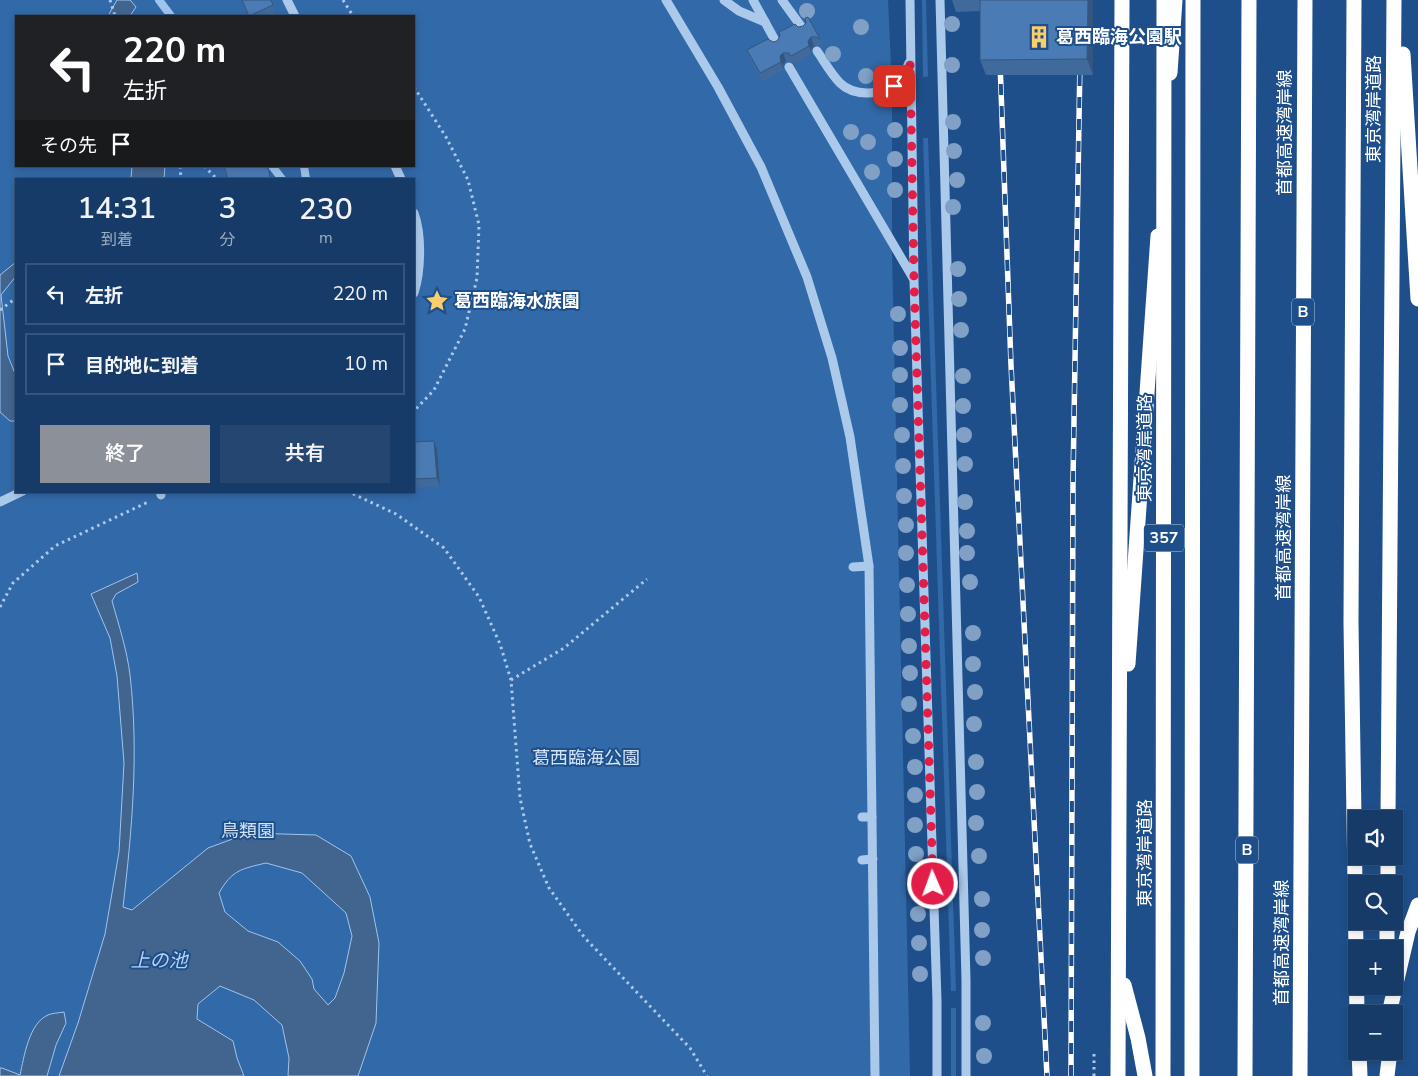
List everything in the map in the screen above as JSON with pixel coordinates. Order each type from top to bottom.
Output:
[{"type":"highway","points":[[1118,1076],[1122,0]]},
{"type":"highway","name":"東京湾岸道路","points":[[1163,1076],[1164,0]]},
{"type":"highway","points":[[1118,820],[1147,378],[1175,0]]},
{"type":"highway","points":[[1192,0],[1192,1076]]},
{"type":"highway","name":"首都高速湾岸線","points":[[1246,1076],[1249,0]]},
{"type":"highway","name":"首都高速湾岸線","points":[[1300,1076],[1304,0]]},
{"type":"highway","points":[[1354,0],[1351,623],[1357,1005]]},
{"type":"highway","name":"東京湾岸道路","points":[[1388,810],[1394,0]]},
{"type":"highway","points":[[1400,0],[1418,299]]},
{"type":"highway","points":[[1391,1005],[1408,932],[1418,905]]},
{"type":"highway","points":[[1119,965],[1146,1076]]},
{"type":"highway","points":[[1359,1060],[1360,1076]]},
{"type":"highway","points":[[1387,1076],[1388,1060]]},
{"type":"street","points":[[287,0],[294,15]]},
{"type":"street","points":[[666,0],[718,87],[762,167],[807,277],[832,358],[850,437],[869,566],[875,1076]]},
{"type":"street","points":[[724,0],[739,11],[765,22]]},
{"type":"street","points":[[752,0],[777,44]]},
{"type":"street","points":[[782,0],[802,29]]},
{"type":"street","points":[[910,0],[914,281],[937,1001],[937,1076]]},
{"type":"street","points":[[940,0],[966,980],[966,1076]]},
{"type":"street","points":[[817,51],[840,84],[856,91],[874,94],[894,86],[903,76],[910,62]]},
{"type":"street","points":[[789,67],[914,281]]},
{"type":"street","points":[[415,216],[418,226],[418,280],[415,290]]},
{"type":"street","points":[[0,502],[19,493]]},
{"type":"street","points":[[853,567],[869,566]]},
{"type":"street","points":[[862,817],[872,817]]},
{"type":"street","points":[[862,860],[873,859]]},
{"type":"path","points":[[110,0],[114,15]]},
{"type":"path","points":[[343,0],[352,15]]},
{"type":"path","points":[[415,89],[446,137],[468,180],[479,225],[477,278],[465,329],[434,390],[415,410]]},
{"type":"path","points":[[205,167],[216,178]]},
{"type":"path","points":[[0,310],[15,298]]},
{"type":"path","points":[[0,607],[12,583],[55,546],[160,493]]},
{"type":"path","points":[[351,493],[396,514],[444,548],[480,597],[500,644],[510,680],[520,798],[530,844],[549,888],[584,937],[690,1048],[707,1076]]},
{"type":"path","points":[[510,680],[564,648],[647,579]]},
{"type":"path","points":[[1094,1053],[1094,1076]]},
{"type":"green space","name":"葛西臨海公園","points":[[0,0],[888,0],[892,87],[892,251],[910,1076],[0,1076]]},
{"type":"green space","points":[[922,0],[926,0],[928,76],[926,77],[923,77]]},
{"type":"green space","points":[[923,138],[928,138],[956,991],[951,991]]},
{"type":"green space","points":[[951,1008],[956,1008],[956,1076],[951,1076]]},
{"type":"water","points":[[117,0],[130,0],[136,7],[131,15],[109,15]]},
{"type":"water","points":[[132,167],[165,167],[164,178],[131,178]]},
{"type":"water","points":[[15,263],[15,277],[1,295],[8,356],[15,374],[15,421],[10,421],[0,412],[0,275]]},
{"type":"water","name":"上の池","points":[[137,573],[138,582],[116,594],[112,601],[129,666],[133,704],[132,820],[123,907],[132,910],[208,848],[249,833],[316,835],[351,856],[370,897],[379,943],[376,1023],[358,1076],[288,1076],[289,1058],[282,1025],[254,1000],[220,986],[198,1004],[197,1019],[233,1041],[244,1076],[59,1076],[78,1023],[105,934],[119,852],[124,763],[117,676],[110,638],[91,594]],"holes":[[[266,863],[302,873],[346,913],[352,936],[344,973],[335,998],[328,1005],[314,989],[312,979],[300,961],[278,942],[248,931],[225,912],[219,893],[233,875],[257,865]]]},
{"type":"water","points":[[64,1012],[66,1023],[56,1045],[47,1076],[0,1076],[0,1068],[20,1075],[28,1041],[36,1025],[48,1015]]},
{"type":"building","points":[[242,0],[271,0],[273,5],[249,15]]},
{"type":"building","name":"葛西臨海公園駅","points":[[980,0],[1088,0],[1087,59],[980,60]]},
{"type":"building","points":[[808,17],[820,39],[811,37],[808,41],[809,46],[791,56],[789,53],[783,53],[780,56],[781,62],[760,73],[747,50],[768,39],[773,42],[777,41],[780,36],[779,32],[795,24],[798,27],[803,26],[806,23],[805,18]]},
{"type":"building","points":[[224,167],[266,167],[269,170],[270,178],[228,178]]},
{"type":"building","points":[[434,441],[437,478],[415,479],[415,442]]},
{"type":"waterway","points":[[159,0],[170,15]]},
{"type":"waterway","points":[[273,167],[281,178]]},
{"type":"waterway","points":[[304,167],[306,178]]},
{"type":"railway","points":[[1071,1076],[1073,480],[1080,60]]},
{"type":"railway","points":[[1000,62],[1011,365],[1047,1076]]},
{"type":"place","name":"葛西臨海公園駅","points":[[1039,37]]},
{"type":"place","name":"葛西臨海水族園","points":[[437,301]]},
{"type":"route","points":[[894,86],[903,76],[910,62],[914,281],[933,884]]},
{"type":"park label","name":"鳥類園","points":[[248,831]]}]
